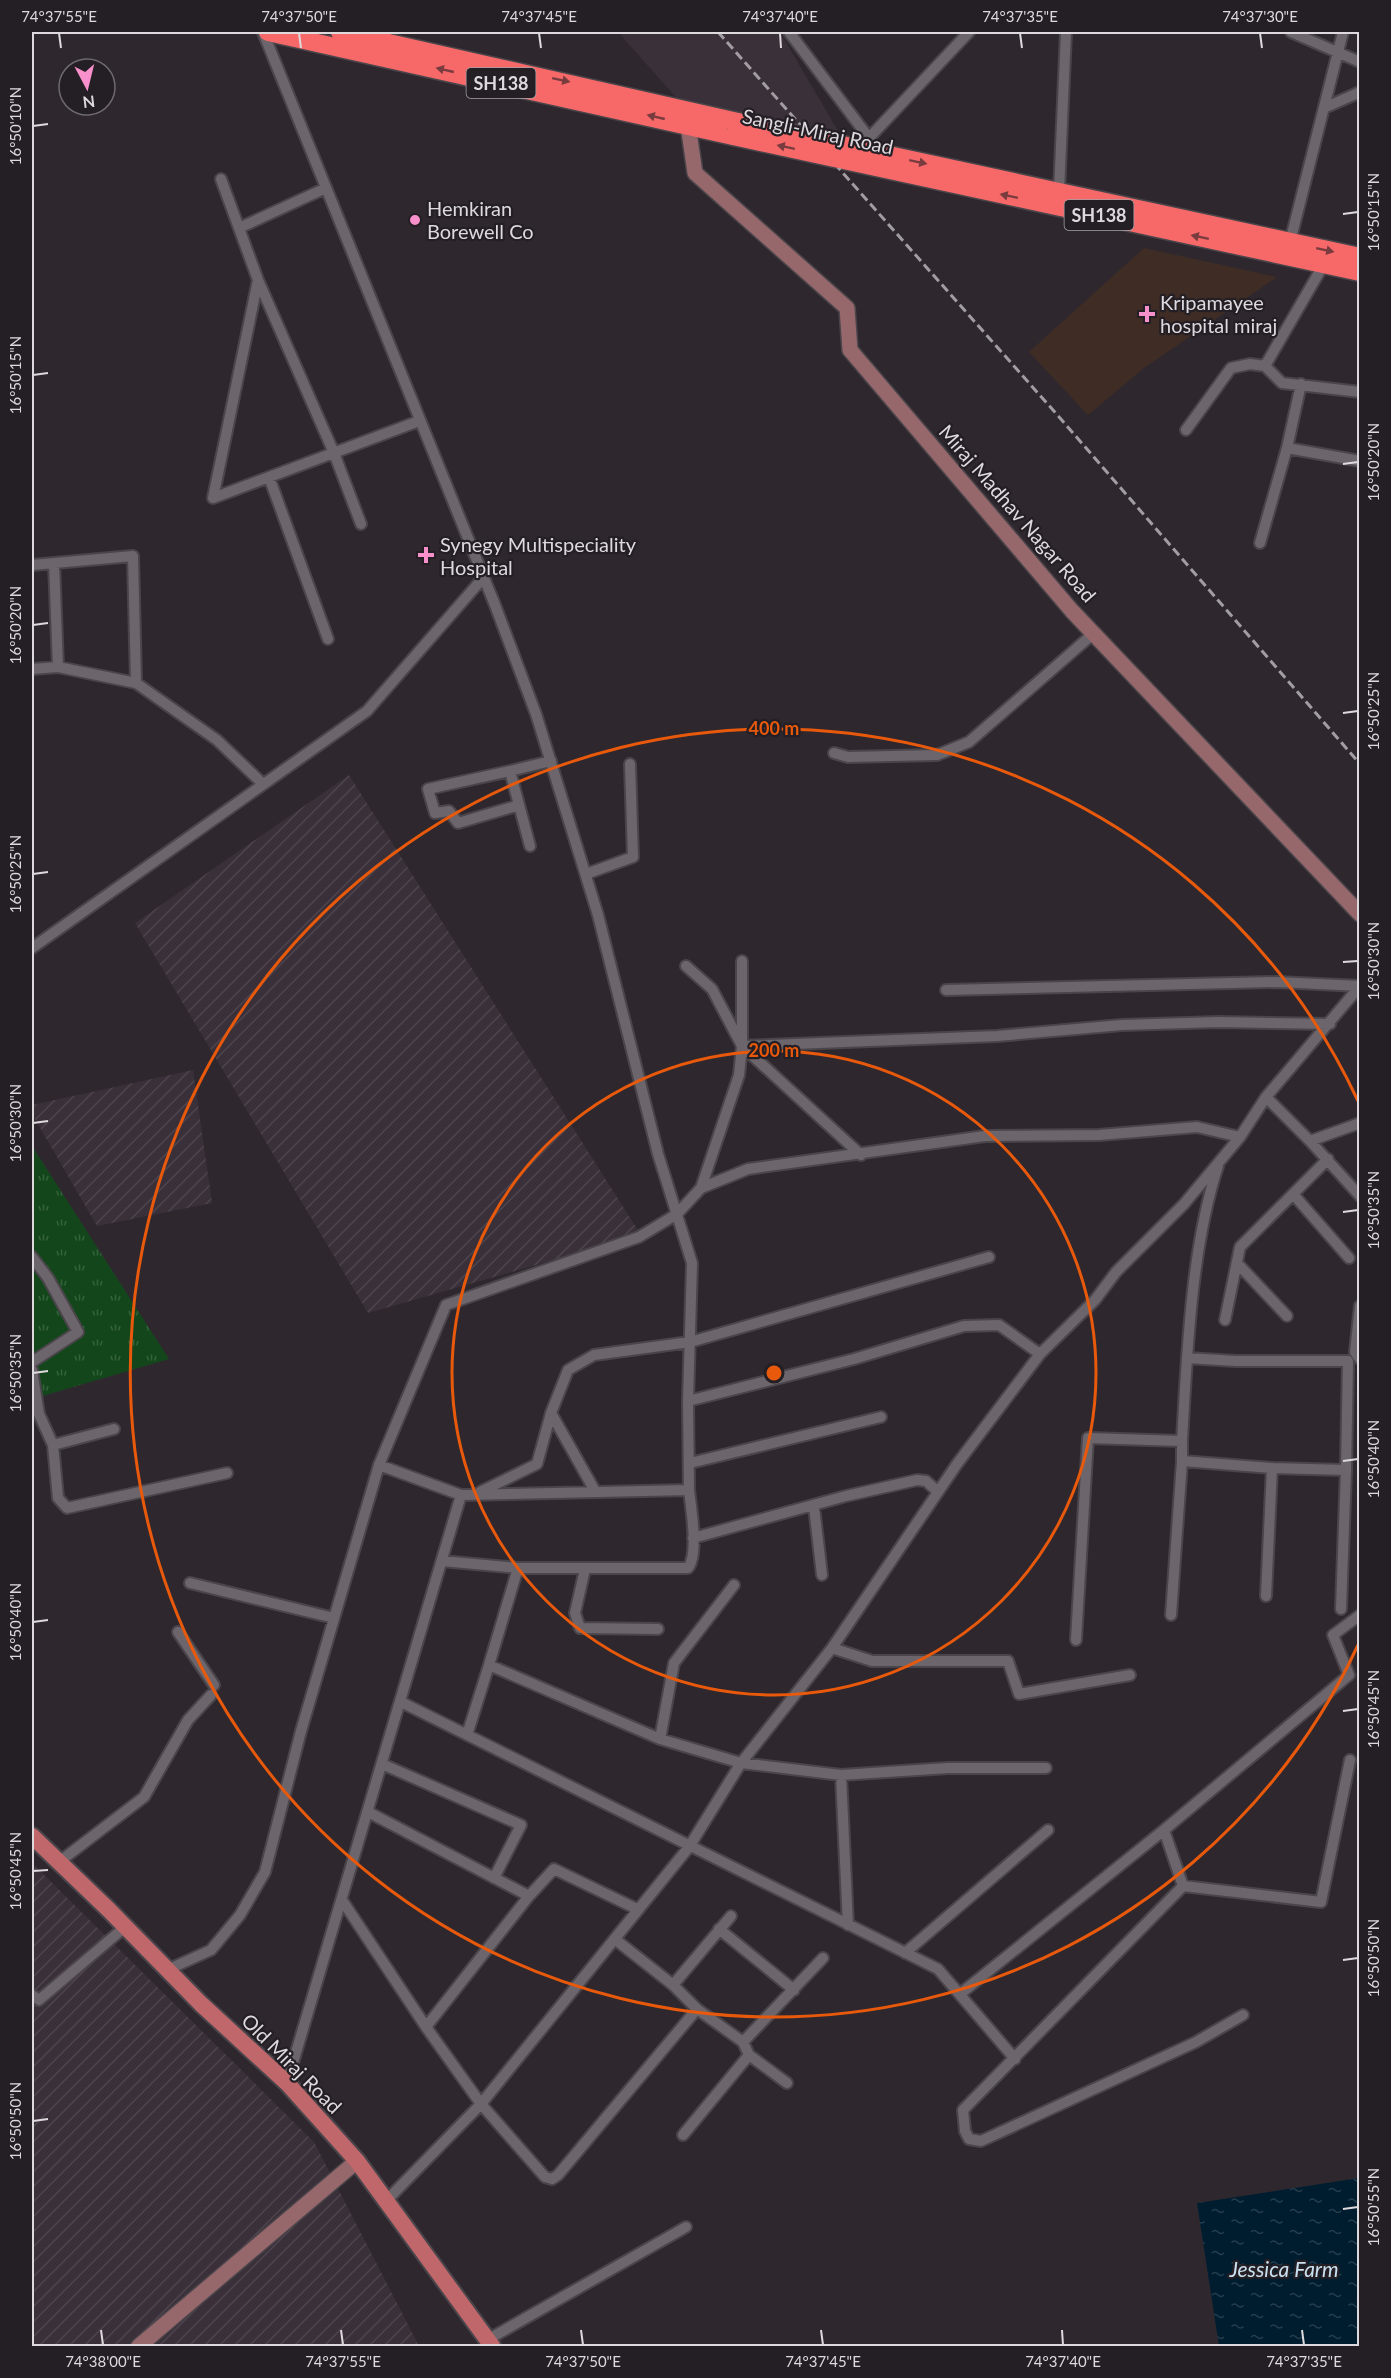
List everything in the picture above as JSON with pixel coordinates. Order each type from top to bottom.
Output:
[{"type":"highway","name":"Sangli-Miraj Road","points":[[268,32],[688,124],[727,124]]},
{"type":"highway","name":"Sangli-Miraj Road","points":[[340,32],[836,151],[865,150],[1359,257]]},
{"type":"highway","name":"Sangli-Miraj Road","points":[[865,150],[1359,272]]},
{"type":"main road","name":"Old Miraj Road","points":[[32,1836],[201,2004],[287,2083],[357,2161],[490,2343]]},
{"type":"street","points":[[263,32],[528,692],[586,874],[658,1154],[692,1263],[688,1401],[689,1490],[693,1538],[692,1562],[688,1568],[518,1568],[442,1561]]},
{"type":"street","points":[[789,32],[865,150],[969,32]]},
{"type":"street","points":[[1059,192],[1066,32]]},
{"type":"street","points":[[1291,32],[1359,62]]},
{"type":"street","points":[[1290,242],[1343,32]]},
{"type":"street","points":[[1324,108],[1359,92]]},
{"type":"street","name":"Miraj Madhav Nagar Road","points":[[688,124],[695,173],[847,308],[850,350],[1094,633],[1359,914]]},
{"type":"street","points":[[221,179],[258,280],[334,453],[361,524]]},
{"type":"street","points":[[239,228],[326,188]]},
{"type":"street","points":[[1265,366],[1324,264]]},
{"type":"street","points":[[258,280],[213,498],[419,421]]},
{"type":"street","points":[[1186,430],[1231,368],[1250,364],[1265,366],[1282,383],[1359,392]]},
{"type":"street","points":[[1260,543],[1287,448],[1300,384]]},
{"type":"street","points":[[1287,448],[1359,460]]},
{"type":"street","points":[[269,477],[328,639]]},
{"type":"street","points":[[32,565],[133,556],[136,683]]},
{"type":"street","points":[[54,563],[58,667]]},
{"type":"street","points":[[32,948],[367,711],[483,578]]},
{"type":"street","points":[[834,753],[848,757],[937,755],[969,742],[1094,633]]},
{"type":"street","points":[[32,669],[58,667],[136,683],[217,740],[263,784]]},
{"type":"street","points":[[516,806],[458,823],[449,811],[435,813],[428,789],[551,761]]},
{"type":"street","points":[[586,874],[633,857],[630,764]]},
{"type":"street","points":[[510,771],[530,846]]},
{"type":"street","points":[[701,1188],[738,1075],[742,1046],[742,961]]},
{"type":"street","points":[[686,966],[712,989],[742,1046],[861,1155]]},
{"type":"street","points":[[946,990],[1231,982],[1359,986]]},
{"type":"street","points":[[386,2201],[481,2104],[689,1847],[741,1763],[832,1648],[938,1492],[1040,1354],[1095,1300],[1116,1272],[1184,1204],[1240,1137],[1266,1097],[1330,1024],[1359,986]]},
{"type":"street","points":[[742,1046],[997,1036],[1146,1024],[1218,1022],[1330,1024]]},
{"type":"street","points":[[1266,1097],[1328,1159],[1359,1196]]},
{"type":"street","points":[[1311,1141],[1359,1124]]},
{"type":"street","points":[[167,1970],[211,1950],[240,1915],[265,1872],[334,1618],[379,1465],[446,1305],[639,1237],[676,1214],[701,1188],[748,1169],[985,1136],[1099,1135],[1197,1127],[1240,1137]]},
{"type":"street","points":[[1225,1320],[1240,1247],[1328,1159]]},
{"type":"street","points":[[1171,1615],[1187,1358],[1206,1204],[1220,1160]]},
{"type":"street","points":[[1293,1194],[1349,1257]]},
{"type":"street","points":[[32,1257],[48,1278],[78,1332],[32,1362]]},
{"type":"street","points":[[475,1495],[537,1464],[551,1413],[568,1370],[594,1355],[690,1342],[989,1257]]},
{"type":"street","points":[[1238,1263],[1287,1316]]},
{"type":"street","points":[[1359,1306],[1355,1352],[1359,1359]]},
{"type":"street","points":[[688,1401],[854,1359],[964,1326],[999,1325],[1040,1354]]},
{"type":"street","points":[[1187,1358],[1236,1361],[1348,1361],[1341,1609]]},
{"type":"street","points":[[32,1370],[35,1415],[53,1445],[58,1498],[66,1508],[227,1473]]},
{"type":"street","points":[[551,1413],[595,1491]]},
{"type":"street","points":[[690,1463],[881,1418]]},
{"type":"street","points":[[53,1445],[114,1429]]},
{"type":"street","points":[[1076,1640],[1088,1438],[1182,1441]]},
{"type":"street","points":[[1182,1461],[1272,1468],[1346,1470]]},
{"type":"street","points":[[379,1465],[461,1495],[689,1490]]},
{"type":"street","points":[[1266,1596],[1272,1468]]},
{"type":"street","points":[[693,1538],[917,1480],[926,1481],[938,1492]]},
{"type":"street","points":[[287,2083],[461,1495]]},
{"type":"street","points":[[814,1506],[822,1575]]},
{"type":"street","points":[[467,1736],[518,1568]]},
{"type":"street","points":[[585,1569],[575,1612],[580,1628],[658,1629]]},
{"type":"street","points":[[190,1583],[334,1618]]},
{"type":"street","points":[[660,1739],[674,1663],[734,1585]]},
{"type":"street","points":[[960,1994],[1164,1830],[1349,1675],[1333,1635],[1359,1615]]},
{"type":"street","points":[[59,1862],[144,1797],[188,1720],[212,1690],[178,1632]]},
{"type":"street","points":[[832,1648],[872,1661],[1008,1661],[1019,1694],[1130,1675]]},
{"type":"street","points":[[489,1665],[660,1739],[741,1763],[841,1775],[948,1768],[1046,1768]]},
{"type":"street","points":[[401,1702],[938,1969],[1015,2059]]},
{"type":"street","points":[[1183,1886],[1321,1902],[1350,1760]]},
{"type":"street","points":[[382,1764],[521,1825],[494,1878]]},
{"type":"street","points":[[841,1775],[848,1925]]},
{"type":"street","points":[[368,1812],[529,1896]]},
{"type":"street","points":[[905,1953],[1048,1830]]},
{"type":"street","points":[[1164,1830],[1183,1886]]},
{"type":"street","points":[[426,2027],[529,1896],[554,1869],[637,1909]]},
{"type":"street","points":[[1183,1886],[963,2110],[965,2131],[969,2139],[981,2141],[1196,2042],[1243,2015]]},
{"type":"street","points":[[342,1900],[426,2027],[481,2104],[545,2177],[552,2179],[697,2009]]},
{"type":"street","points":[[673,1985],[731,1916]]},
{"type":"street","points":[[32,1995],[39,2000],[125,1927]]},
{"type":"street","points":[[719,1929],[794,1990]]},
{"type":"street","points":[[616,1940],[673,1985],[697,2009],[743,2042],[749,2055],[787,2083]]},
{"type":"street","points":[[743,2042],[823,1958]]},
{"type":"street","points":[[683,2134],[749,2055]]},
{"type":"street","points":[[139,2346],[357,2161]]},
{"type":"street","points":[[490,2343],[686,2228]]},
{"type":"shaded area","points":[[618,32],[780,32],[845,143],[680,102]]},
{"type":"shaded area","name":"Kripamayee hospital miraj","points":[[1144,248],[1277,277],[1144,368],[1088,415],[1029,352]]},
{"type":"shaded area","points":[[349,775],[641,1235],[368,1313],[135,923]]},
{"type":"shaded area","points":[[193,1070],[212,1203],[97,1226],[32,1114],[32,1105]]},
{"type":"shaded area","points":[[32,1863],[314,2142],[419,2346],[32,2346]]},
{"type":"green space","points":[[32,1146],[169,1359],[32,1399]]},
{"type":"water","name":"Jessica Farm","points":[[1359,2178],[1359,2346],[1219,2346],[1197,2203]]},
{"type":"railway","points":[[718,32],[1060,418],[1360,764]]},
{"type":"place","name":"Hemkiran Borewell Co","points":[[415,220]]},
{"type":"place","name":"Kripamayee hospital miraj","points":[[1147,314]]},
{"type":"place","name":"Synegy Multispeciality Hospital","points":[[426,555]]}]
